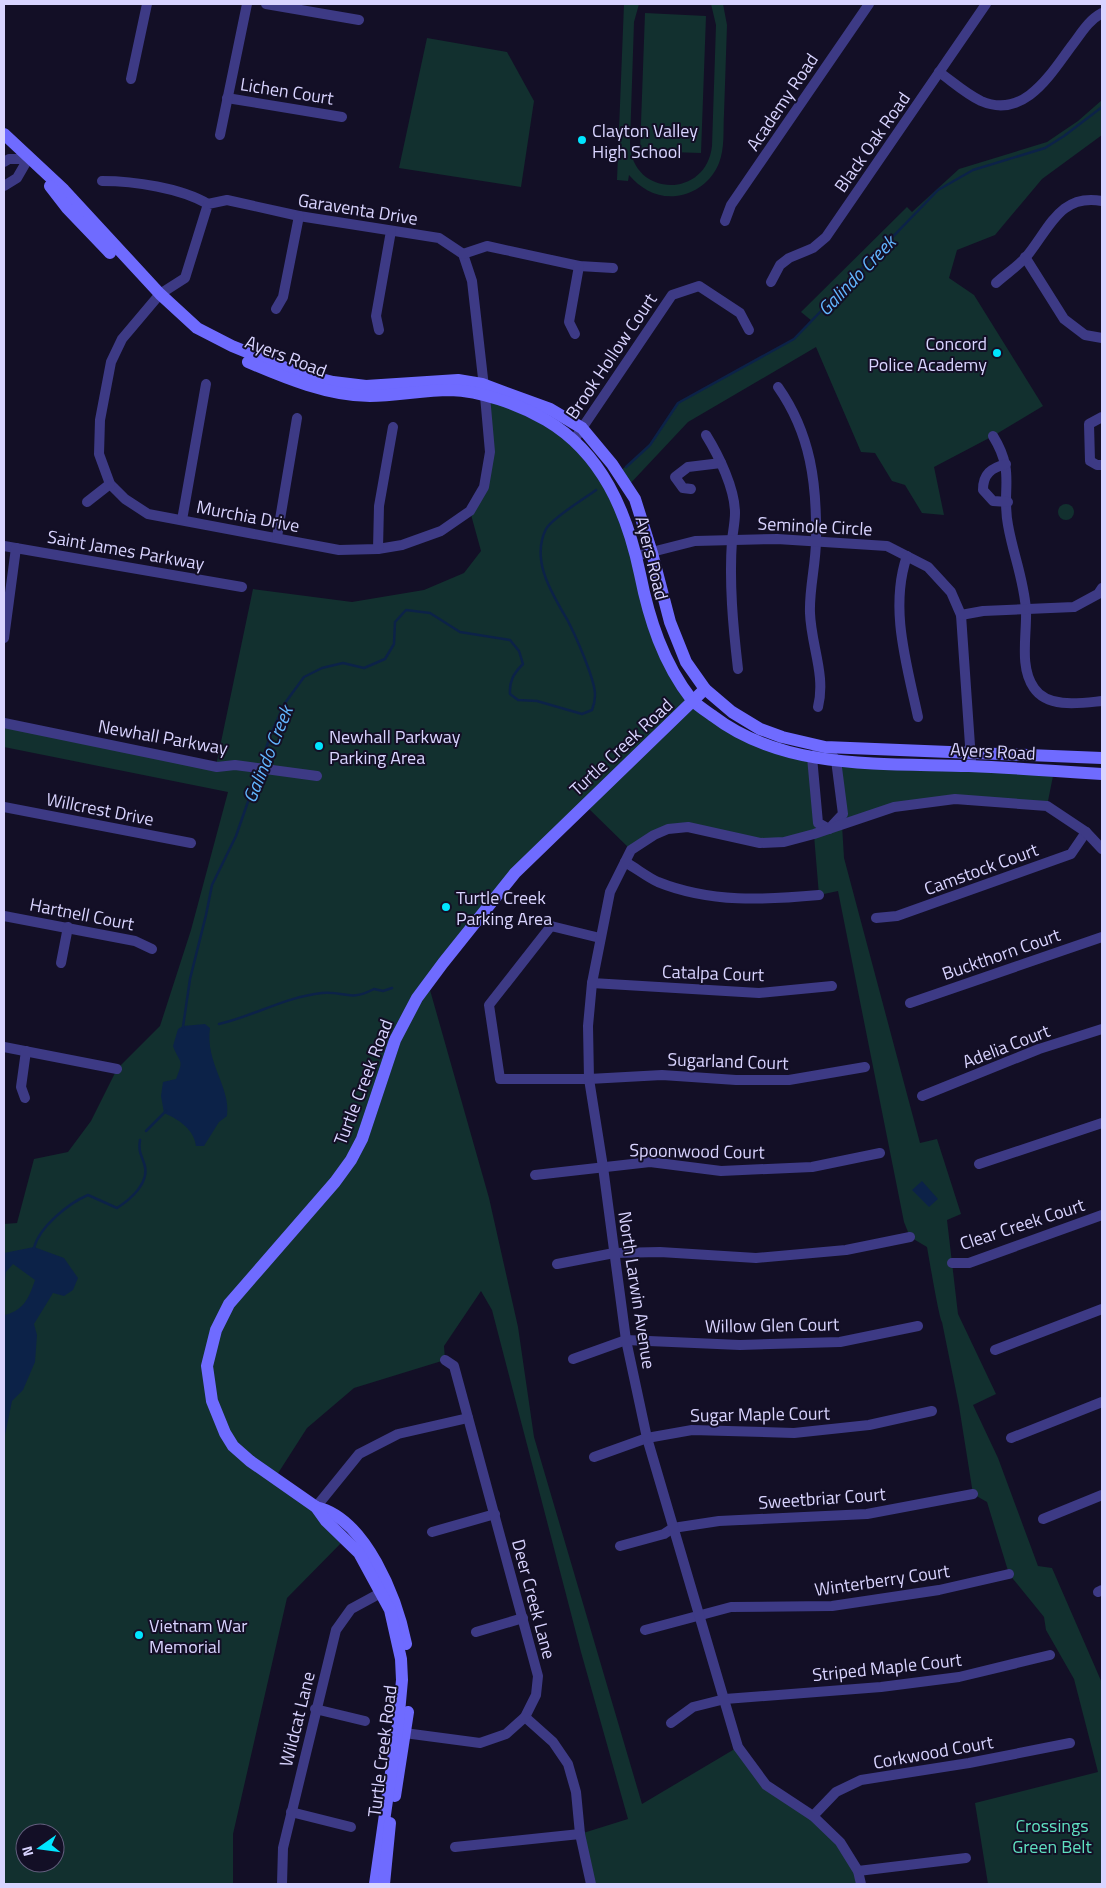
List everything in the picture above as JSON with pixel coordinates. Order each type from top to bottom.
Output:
[{"type":"street","points":[[131,79],[147,4]]},
{"type":"street","points":[[220,136],[247,4]]},
{"type":"street","points":[[266,4],[360,20]]},
{"type":"street","name":"Academy Road","points":[[725,221],[731,205],[869,4]]},
{"type":"street","name":"Black Oak Road","points":[[771,282],[780,265],[789,258],[813,248],[826,237],[986,4]]},
{"type":"street","points":[[939,72],[980,100],[995,106],[1022,102],[1039,89],[1090,22],[1102,13]]},
{"type":"street","name":"Lichen Court","points":[[227,98],[342,117]]},
{"type":"street","name":"Ayers Road","points":[[4,134],[28,159],[67,208],[157,298],[192,331],[233,355],[275,374],[327,390],[368,397],[450,390],[484,390],[550,409],[582,428],[612,464],[634,499],[652,553],[676,638],[686,662],[705,689],[732,712],[760,728],[782,737],[825,747],[971,751],[1102,758]]},
{"type":"street","points":[[4,162],[9,158],[28,159],[17,178],[4,186]]},
{"type":"street","points":[[102,181],[121,181],[193,195],[208,204],[185,278],[157,298]]},
{"type":"street","points":[[996,283],[1025,257],[1047,226],[1071,203],[1086,199],[1102,201]]},
{"type":"street","name":"Garaventa Drive","points":[[208,204],[227,200],[299,216],[439,238],[462,254]]},
{"type":"street","points":[[276,308],[283,297],[299,216]]},
{"type":"street","points":[[379,330],[376,316],[391,231]]},
{"type":"street","points":[[484,390],[472,281],[462,254],[487,246],[580,266],[613,268]]},
{"type":"street","points":[[1025,257],[1064,319],[1085,335],[1102,338]]},
{"type":"street","points":[[575,334],[569,322],[580,266]]},
{"type":"street","name":"Brook Hollow Court","points":[[574,440],[672,295],[699,286],[740,313],[749,330]]},
{"type":"street","name":"Murchia Drive","points":[[157,298],[122,339],[110,362],[100,420],[99,454],[110,484],[124,499],[148,514],[340,550],[378,549],[402,545],[441,531],[470,511],[484,487],[490,452],[484,390]]},
{"type":"street","points":[[182,520],[206,384]]},
{"type":"street","points":[[778,387],[790,404],[800,425],[814,470],[816,540],[810,612],[822,682],[818,707]]},
{"type":"street","name":"Ayers Road","points":[[484,390],[546,420],[574,440],[597,466],[616,497],[628,526],[649,617],[659,646],[694,702],[725,726],[780,751],[812,757],[889,765],[971,766],[1102,774]]},
{"type":"street","points":[[1102,417],[1090,424],[1090,460],[1097,465],[1102,465]]},
{"type":"street","points":[[277,537],[297,418]]},
{"type":"street","points":[[378,549],[379,506],[393,427]]},
{"type":"street","points":[[706,435],[721,463],[735,512],[732,540],[734,634],[738,669]]},
{"type":"street","points":[[993,436],[1006,464],[1008,523],[1022,576],[1026,609],[1026,670],[1035,689],[1049,700],[1072,704],[1102,701]]},
{"type":"street","points":[[691,489],[683,488],[675,477],[688,467],[721,463]]},
{"type":"street","points":[[1006,464],[990,471],[985,477],[983,490],[993,501],[1008,502]]},
{"type":"street","points":[[87,502],[110,484]]},
{"type":"street","name":"Seminole Circle","points":[[636,556],[695,541],[816,540],[886,546],[928,567],[951,592],[961,616],[971,766]]},
{"type":"street","name":"Saint James Parkway","points":[[4,546],[242,587]]},
{"type":"street","points":[[4,638],[16,548]]},
{"type":"street","points":[[907,556],[899,584],[899,614],[918,717]]},
{"type":"street","points":[[961,616],[983,611],[1074,607],[1101,593]]},
{"type":"street","name":"Turtle Creek Road","points":[[374,1884],[409,1692],[408,1652],[375,1559],[357,1536],[330,1510],[316,1507],[250,1461],[234,1446],[225,1433],[212,1401],[207,1366],[209,1350],[222,1315],[238,1293],[335,1182],[351,1160],[362,1139],[395,1040],[417,998],[428,983],[515,873],[694,702],[705,689]]},
{"type":"street","name":"Newhall Parkway","points":[[4,723],[216,766],[246,767],[317,776]]},
{"type":"street","points":[[825,747],[836,760],[842,814],[829,829],[818,823],[812,757],[825,747]]},
{"type":"street","name":"North Larwin Avenue","points":[[861,1884],[858,1871],[840,1842],[813,1816],[766,1785],[738,1747],[647,1438],[626,1340],[603,1167],[589,1079],[588,1026],[592,983],[610,892],[631,850],[654,835],[668,829],[688,827],[760,843],[784,842],[894,807],[955,799],[1047,806],[1086,832],[1102,849]]},
{"type":"street","name":"Willcrest Drive","points":[[4,807],[191,843]]},
{"type":"street","name":"Camstock Court","points":[[876,918],[897,916],[1072,854],[1086,832]]},
{"type":"street","points":[[625,862],[658,882],[721,899],[772,900],[819,895]]},
{"type":"street","name":"Hartnell Court","points":[[4,916],[135,941],[152,949]]},
{"type":"street","name":"Sugarland Court","points":[[600,938],[551,926],[489,1004],[500,1079],[589,1079],[662,1075],[736,1080],[790,1080],[865,1067]]},
{"type":"street","points":[[61,963],[68,927]]},
{"type":"street","name":"Buckthorn Court","points":[[910,1003],[1102,937]]},
{"type":"street","name":"Catalpa Court","points":[[592,983],[759,993],[832,986]]},
{"type":"street","name":"Adelia Court","points":[[922,1096],[1039,1049],[1102,1029]]},
{"type":"street","points":[[4,1046],[117,1069]]},
{"type":"street","points":[[25,1098],[22,1087],[26,1051]]},
{"type":"street","points":[[979,1164],[1102,1123]]},
{"type":"street","name":"Spoonwood Court","points":[[535,1175],[650,1162],[721,1171],[812,1167],[880,1153]]},
{"type":"street","name":"Clear Creek Court","points":[[952,1263],[969,1263],[1102,1216]]},
{"type":"street","points":[[557,1264],[614,1253],[660,1252],[756,1258],[846,1250],[910,1237]]},
{"type":"street","points":[[995,1350],[1102,1309]]},
{"type":"street","name":"Willow Glen Court","points":[[626,1340],[740,1345],[840,1342],[918,1326]]},
{"type":"street","points":[[573,1360],[626,1340]]},
{"type":"street","name":"Deer Creek Lane","points":[[401,1732],[480,1743],[506,1734],[525,1717],[536,1695],[538,1676],[495,1514],[454,1366],[445,1360]]},
{"type":"street","points":[[1011,1438],[1102,1402]]},
{"type":"street","name":"Sugar Maple Court","points":[[594,1456],[647,1438],[692,1430],[794,1433],[869,1425],[932,1411]]},
{"type":"street","points":[[316,1507],[359,1454],[398,1434],[468,1418]]},
{"type":"street","name":"Sweetbriar Court","points":[[620,1546],[664,1534],[673,1528],[719,1521],[867,1514],[973,1494]]},
{"type":"street","points":[[1042,1519],[1102,1495]]},
{"type":"street","points":[[432,1532],[495,1514]]},
{"type":"street","name":"Winterberry Court","points":[[644,1630],[698,1614],[731,1607],[832,1606],[940,1590],[1009,1574]]},
{"type":"street","name":"Wildcat Lane","points":[[282,1884],[283,1848],[315,1709],[336,1630],[351,1609],[386,1591]]},
{"type":"street","points":[[476,1632],[523,1618]]},
{"type":"street","name":"Striped Maple Court","points":[[671,1723],[693,1707],[725,1699],[881,1688],[959,1677],[1050,1655]]},
{"type":"street","points":[[315,1709],[365,1721]]},
{"type":"street","points":[[525,1717],[553,1742],[568,1764],[576,1792],[580,1834],[590,1884]]},
{"type":"street","name":"Turtle Creek Road","points":[[384,1884],[401,1732]]},
{"type":"street","name":"Corkwood Court","points":[[813,1816],[836,1792],[861,1780],[969,1764],[1070,1743]]},
{"type":"street","points":[[291,1812],[351,1827]]},
{"type":"street","points":[[455,1847],[580,1834]]},
{"type":"street","points":[[858,1871],[966,1858]]},
{"type":"green space","points":[[624,4],[639,4],[634,22],[630,143],[634,161],[642,174],[655,182],[669,185],[684,183],[697,176],[707,164],[712,146],[716,25],[711,4],[723,4],[727,25],[722,151],[716,170],[702,186],[690,193],[662,196],[650,192],[629,175],[628,181],[617,180]]},
{"type":"green space","points":[[645,13],[706,16],[701,153],[640,151]]},
{"type":"green space","points":[[427,38],[507,52],[534,101],[521,187],[399,168]]},
{"type":"green space","points":[[1102,100],[1102,135],[1042,179],[995,235],[957,250],[949,278],[974,295],[1043,406],[993,436],[934,467],[944,515],[922,513],[905,485],[892,481],[875,453],[861,452],[816,347],[688,422],[627,487],[618,473],[650,445],[678,403],[794,339],[812,321],[801,312],[907,207],[912,212],[959,169],[1047,142],[1078,121]]},
{"type":"green space","name":"Crossings Green Belt","points":[[485,396],[574,440],[616,497],[674,672],[725,725],[812,757],[819,823],[829,829],[843,814],[836,760],[1054,771],[1047,806],[955,799],[894,807],[842,825],[844,858],[920,1143],[937,1139],[961,1214],[947,1220],[958,1314],[996,1394],[973,1405],[998,1458],[1038,1566],[1052,1568],[1102,1683],[1102,1884],[988,1884],[975,1803],[1098,1772],[1074,1679],[1046,1630],[1044,1617],[1009,1574],[987,1502],[973,1494],[959,1406],[927,1247],[910,1237],[904,1222],[838,891],[819,895],[814,835],[784,842],[708,831],[668,829],[631,850],[585,805],[551,838],[428,983],[489,1198],[518,1327],[534,1437],[642,1804],[738,1747],[766,1785],[840,1842],[861,1884],[591,1884],[580,1834],[628,1819],[581,1652],[492,1310],[481,1291],[444,1346],[445,1360],[354,1388],[307,1428],[275,1478],[346,1538],[287,1598],[233,1834],[233,1884],[4,1884],[4,1224],[17,1223],[34,1159],[68,1152],[91,1121],[117,1069],[160,1026],[191,930],[228,792],[4,747],[4,723],[216,766],[253,589],[352,602],[424,590],[464,573],[481,551],[470,511],[484,487],[490,452]]},
{"type":"green space","points":[[1063,504],[1069,504],[1074,509],[1072,518],[1063,520],[1058,515],[1058,509]]},
{"type":"water","points":[[205,1024],[210,1028],[209,1041],[211,1052],[225,1095],[227,1116],[219,1122],[204,1146],[196,1146],[189,1130],[175,1118],[164,1113],[161,1096],[163,1082],[176,1079],[181,1064],[173,1046],[178,1029],[183,1026]]},
{"type":"water","points":[[922,1181],[938,1199],[929,1207],[912,1190]]},
{"type":"water","points":[[34,1247],[64,1258],[78,1278],[73,1290],[64,1296],[53,1293],[34,1324],[37,1335],[35,1362],[23,1390],[12,1401],[4,1440],[4,1311],[5,1315],[11,1313],[25,1302],[35,1280],[13,1264],[6,1272],[4,1289],[4,1253]]},
{"type":"waterway","name":"Galindo Creek","points":[[626,467],[650,445],[678,403],[794,339],[938,190],[973,170],[1045,148],[1102,107]]},
{"type":"waterway","name":"Galindo Creek","points":[[261,765],[270,736],[285,703],[304,677],[322,668],[343,663],[364,668],[385,659],[394,644],[395,622],[406,610],[430,613],[460,632],[510,640],[519,651],[523,664],[515,674],[510,685],[510,694],[518,700],[537,701],[582,714],[592,710],[595,695],[591,675],[574,633],[545,577],[541,553],[542,541],[549,525],[561,514],[596,490]]},
{"type":"waterway","name":"Galindo Creek","points":[[183,1027],[190,979],[212,885],[236,836],[259,770]]},
{"type":"waterway","points":[[219,1024],[308,995],[322,993],[359,995],[374,989],[383,991],[392,988]]},
{"type":"waterway","name":"Galindo Creek","points":[[146,1131],[166,1111]]},
{"type":"waterway","name":"Galindo Creek","points":[[34,1248],[48,1224],[80,1199],[88,1195],[117,1208],[134,1195],[145,1177],[140,1140]]},
{"type":"place","name":"Clayton Valley High School","points":[[582,140]]},
{"type":"place","name":"Concord Police Academy","points":[[997,353]]},
{"type":"place","name":"Newhall Parkway Parking Area","points":[[319,746]]},
{"type":"place","name":"Turtle Creek Parking Area","points":[[446,907]]},
{"type":"place","name":"Vietnam War Memorial","points":[[139,1635]]}]
